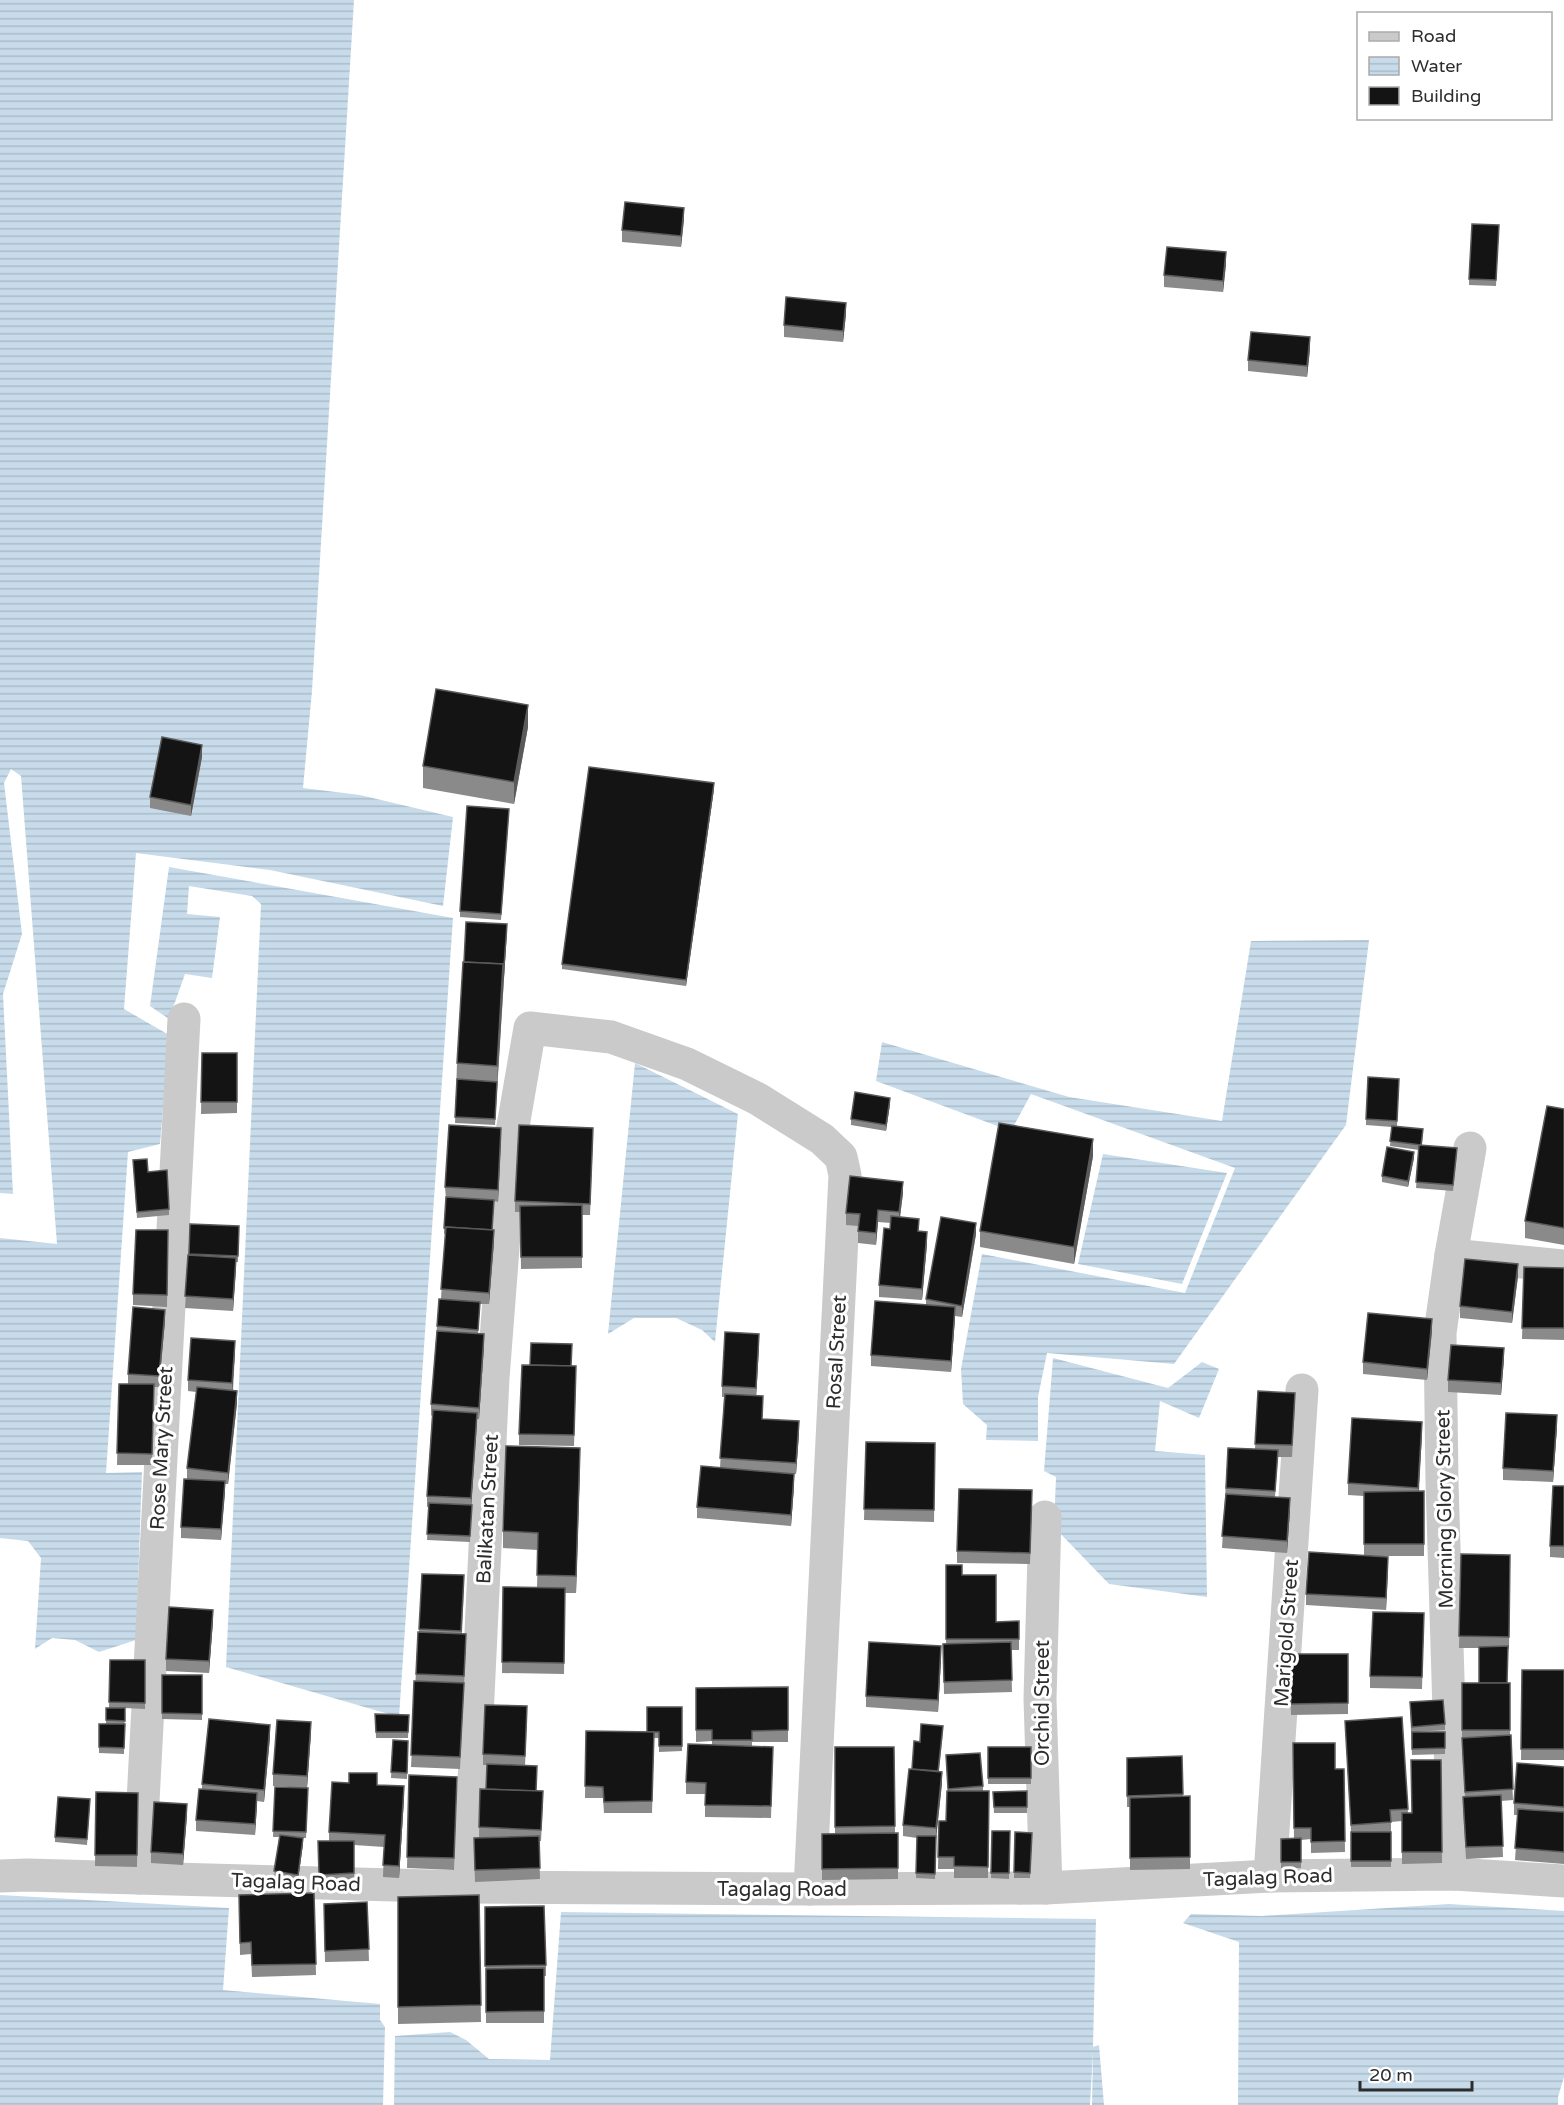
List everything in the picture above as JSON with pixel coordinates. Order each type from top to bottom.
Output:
[{"type":"street","name":"Rose Mary Street","points":[[139,1878],[184,1019]]},
{"type":"street","name":"Balikatan Street","points":[[470,1887],[493,1378],[512,1132],[530,1028]]},
{"type":"street","name":"Rosal Street","points":[[530,1028],[611,1037],[687,1064],[758,1099],[822,1139],[841,1157],[844,1175],[810,1890]]},
{"type":"street","name":"Morning Glory Street","points":[[1454,1874],[1442,1482],[1440,1333],[1470,1148]]},
{"type":"street","points":[[1451,1255],[1564,1266]]},
{"type":"street","name":"Marigold Street","points":[[1270,1876],[1302,1390]]},
{"type":"street","name":"Orchid Street","points":[[1044,1517],[1040,1699],[1046,1888]]},
{"type":"street","name":"Tagalag Road","points":[[0,1876],[470,1887],[810,1890],[1046,1888],[1270,1876],[1454,1874],[1564,1881]]},
{"type":"water","points":[[0,0],[354,0],[312,691],[303,788],[360,795],[453,817],[443,906],[270,870],[136,853],[124,1009],[169,1035],[160,1144],[128,1152],[106,1473],[142,1472],[136,1640],[99,1652],[75,1640],[52,1638],[35,1649],[41,1558],[28,1541],[0,1538],[0,1238],[57,1244],[21,776],[11,769],[4,783],[22,934],[3,994],[13,1194],[0,1193]]},
{"type":"water","points":[[169,867],[453,918],[399,1717],[226,1667],[261,904],[252,896],[189,886],[187,914],[220,917],[212,978],[185,974],[169,1019],[150,1006]]},
{"type":"water","points":[[1369,940],[1346,1125],[1174,1364],[1047,1353],[1038,1397],[1038,1441],[986,1440],[987,1425],[963,1404],[961,1369],[982,1254],[1185,1293],[1235,1168],[1031,1094],[1011,1131],[876,1081],[882,1042],[1069,1097],[1222,1121],[1251,941]]},
{"type":"water","points":[[635,1063],[738,1114],[715,1342],[702,1330],[676,1318],[634,1318],[608,1334]]},
{"type":"water","points":[[1103,1154],[1227,1173],[1182,1284],[1078,1264]]},
{"type":"water","points":[[1053,1358],[1168,1388],[1202,1362],[1219,1369],[1199,1418],[1160,1401],[1155,1451],[1205,1455],[1207,1597],[1109,1584],[1054,1527],[1056,1477],[1044,1471]]},
{"type":"water","points":[[0,1895],[229,1908],[223,1990],[380,2004],[380,2020],[385,2027],[383,2105],[0,2105]]},
{"type":"water","points":[[1449,1904],[1564,1911],[1564,2077],[1558,2105],[1238,2105],[1239,1942],[1183,1923],[1191,1914],[1262,1916]]},
{"type":"water","points":[[561,1912],[1096,1919],[1093,2047],[1099,2045],[1104,2105],[1092,2105],[1093,2051],[1090,2105],[394,2105],[395,2036],[450,2032],[466,2040],[489,2059],[550,2060]]},
{"type":"building","points":[[625,202],[684,208],[681,236],[622,230]]},
{"type":"building","points":[[1472,224],[1499,225],[1496,280],[1469,279]]},
{"type":"building","points":[[1167,247],[1226,252],[1223,281],[1164,275]]},
{"type":"building","points":[[786,297],[846,303],[843,331],[784,325]]},
{"type":"building","points":[[1251,332],[1310,337],[1307,366],[1248,360]]},
{"type":"building","points":[[436,689],[528,705],[514,782],[423,766]]},
{"type":"building","points":[[162,737],[202,745],[191,805],[150,797]]},
{"type":"building","points":[[589,767],[714,783],[686,980],[562,964]]},
{"type":"building","points":[[467,806],[509,809],[501,914],[460,911]]},
{"type":"building","points":[[466,922],[507,924],[503,980],[503,964],[464,962]]},
{"type":"building","points":[[463,962],[503,964],[497,1066],[457,1063]]},
{"type":"building","points":[[202,1053],[237,1053],[237,1102],[201,1102]]},
{"type":"building","points":[[1368,1077],[1399,1079],[1397,1121],[1366,1119]]},
{"type":"building","points":[[457,1079],[497,1082],[495,1119],[455,1117]]},
{"type":"building","points":[[855,1092],[890,1098],[886,1125],[851,1119]]},
{"type":"building","points":[[1547,1106],[1564,1109],[1564,1228],[1525,1221]]},
{"type":"building","points":[[999,1123],[1093,1139],[1074,1247],[980,1231]]},
{"type":"building","points":[[449,1125],[501,1128],[498,1190],[445,1187]]},
{"type":"building","points":[[519,1125],[593,1128],[590,1204],[515,1201]]},
{"type":"building","points":[[1392,1126],[1423,1129],[1421,1145],[1390,1141]]},
{"type":"building","points":[[1419,1145],[1457,1148],[1453,1185],[1416,1182]]},
{"type":"building","points":[[1387,1147],[1414,1152],[1408,1181],[1382,1176]]},
{"type":"building","points":[[147,1159],[148,1172],[167,1170],[169,1209],[137,1212],[133,1160]]},
{"type":"building","points":[[850,1176],[903,1182],[899,1212],[878,1210],[876,1233],[858,1231],[860,1214],[846,1213]]},
{"type":"building","points":[[446,1197],[494,1200],[492,1230],[444,1228]]},
{"type":"building","points":[[582,1205],[582,1257],[521,1257],[520,1206]]},
{"type":"building","points":[[891,1216],[919,1219],[918,1231],[927,1232],[922,1289],[879,1285],[884,1228],[890,1229]]},
{"type":"building","points":[[941,1217],[976,1223],[962,1306],[926,1299]]},
{"type":"building","points":[[190,1224],[239,1226],[238,1256],[189,1254]]},
{"type":"building","points":[[446,1227],[494,1230],[489,1293],[441,1289]]},
{"type":"building","points":[[136,1230],[168,1230],[167,1295],[133,1294]]},
{"type":"building","points":[[188,1255],[236,1258],[233,1299],[185,1296]]},
{"type":"building","points":[[1465,1259],[1518,1264],[1512,1312],[1460,1306]]},
{"type":"building","points":[[1524,1267],[1564,1268],[1564,1328],[1522,1328]]},
{"type":"building","points":[[439,1299],[480,1302],[478,1330],[437,1326]]},
{"type":"building","points":[[875,1301],[955,1307],[951,1361],[871,1355]]},
{"type":"building","points":[[133,1307],[165,1310],[159,1376],[128,1374]]},
{"type":"building","points":[[1368,1313],[1432,1319],[1427,1369],[1363,1362]]},
{"type":"building","points":[[437,1331],[484,1334],[479,1408],[431,1404]]},
{"type":"building","points":[[725,1332],[759,1334],[756,1388],[722,1386]]},
{"type":"building","points":[[191,1338],[235,1341],[232,1383],[188,1380]]},
{"type":"building","points":[[531,1343],[572,1344],[571,1366],[530,1365]]},
{"type":"building","points":[[1451,1345],[1504,1348],[1501,1383],[1448,1380]]},
{"type":"building","points":[[522,1365],[576,1366],[574,1435],[519,1434]]},
{"type":"building","points":[[119,1384],[154,1384],[152,1454],[117,1453]]},
{"type":"building","points":[[197,1387],[237,1391],[228,1473],[187,1468]]},
{"type":"building","points":[[1258,1391],[1295,1393],[1292,1445],[1255,1444]]},
{"type":"building","points":[[725,1394],[763,1396],[762,1419],[799,1421],[796,1463],[720,1458]]},
{"type":"building","points":[[433,1410],[477,1413],[471,1498],[427,1496]]},
{"type":"building","points":[[1506,1413],[1557,1415],[1553,1471],[1503,1468]]},
{"type":"building","points":[[1352,1418],[1422,1422],[1418,1488],[1348,1483]]},
{"type":"building","points":[[866,1442],[935,1443],[934,1510],[864,1509]]},
{"type":"building","points":[[506,1446],[580,1448],[576,1576],[537,1575],[538,1533],[503,1531]]},
{"type":"building","points":[[1228,1448],[1278,1450],[1275,1491],[1226,1488]]},
{"type":"building","points":[[701,1466],[794,1474],[791,1515],[697,1507]]},
{"type":"building","points":[[184,1479],[225,1481],[221,1529],[181,1527]]},
{"type":"building","points":[[1553,1486],[1564,1486],[1564,1546],[1550,1546]]},
{"type":"building","points":[[959,1489],[1032,1490],[1030,1553],[957,1551]]},
{"type":"building","points":[[1424,1491],[1424,1544],[1364,1544],[1364,1492]]},
{"type":"building","points":[[1226,1494],[1290,1498],[1287,1541],[1222,1536]]},
{"type":"building","points":[[429,1503],[472,1505],[470,1536],[427,1534]]},
{"type":"building","points":[[1309,1552],[1388,1557],[1386,1598],[1306,1594]]},
{"type":"building","points":[[1461,1554],[1510,1555],[1509,1637],[1459,1636]]},
{"type":"building","points":[[946,1565],[962,1565],[962,1575],[996,1575],[996,1622],[1019,1621],[1019,1639],[946,1639]]},
{"type":"building","points":[[422,1574],[464,1575],[461,1631],[419,1629]]},
{"type":"building","points":[[503,1587],[565,1588],[564,1663],[502,1662]]},
{"type":"building","points":[[169,1607],[213,1610],[209,1661],[166,1659]]},
{"type":"building","points":[[1373,1612],[1424,1613],[1422,1677],[1370,1676]]},
{"type":"building","points":[[418,1632],[466,1634],[464,1676],[416,1674]]},
{"type":"building","points":[[869,1642],[941,1646],[938,1700],[866,1696]]},
{"type":"building","points":[[1011,1642],[1012,1680],[944,1682],[943,1644]]},
{"type":"building","points":[[1508,1646],[1507,1683],[1479,1683],[1479,1647]]},
{"type":"building","points":[[1290,1654],[1348,1654],[1348,1703],[1291,1704]]},
{"type":"building","points":[[110,1660],[145,1660],[145,1703],[109,1702]]},
{"type":"building","points":[[1522,1670],[1564,1670],[1564,1749],[1521,1749]]},
{"type":"building","points":[[162,1675],[202,1675],[202,1714],[162,1713]]},
{"type":"building","points":[[414,1681],[464,1683],[460,1757],[411,1755]]},
{"type":"building","points":[[1462,1683],[1510,1683],[1510,1730],[1462,1730]]},
{"type":"building","points":[[788,1687],[788,1730],[752,1731],[752,1740],[712,1740],[712,1730],[696,1730],[696,1688]]},
{"type":"building","points":[[1443,1700],[1445,1724],[1412,1727],[1410,1702]]},
{"type":"building","points":[[485,1705],[527,1706],[525,1756],[483,1754]]},
{"type":"building","points":[[647,1707],[682,1707],[682,1746],[659,1746],[659,1732],[647,1732]]},
{"type":"building","points":[[106,1708],[125,1708],[125,1721],[106,1720]]},
{"type":"building","points":[[375,1714],[409,1715],[408,1732],[376,1732]]},
{"type":"building","points":[[1402,1717],[1408,1809],[1390,1810],[1391,1822],[1351,1825],[1345,1721]]},
{"type":"building","points":[[209,1719],[270,1725],[264,1790],[202,1784]]},
{"type":"building","points":[[277,1720],[311,1722],[307,1776],[273,1774]]},
{"type":"building","points":[[99,1724],[125,1724],[124,1748],[99,1747]]},
{"type":"building","points":[[921,1724],[943,1726],[938,1771],[912,1769],[914,1741],[920,1742]]},
{"type":"building","points":[[586,1731],[654,1732],[652,1801],[604,1802],[603,1787],[585,1786]]},
{"type":"building","points":[[1412,1732],[1445,1732],[1445,1748],[1412,1749]]},
{"type":"building","points":[[1511,1735],[1513,1789],[1465,1792],[1462,1738]]},
{"type":"building","points":[[393,1740],[408,1741],[407,1773],[391,1772]]},
{"type":"building","points":[[1293,1743],[1335,1743],[1335,1769],[1344,1769],[1345,1841],[1311,1842],[1311,1828],[1294,1828]]},
{"type":"building","points":[[688,1744],[773,1747],[771,1806],[705,1805],[706,1783],[686,1782]]},
{"type":"building","points":[[835,1747],[894,1747],[895,1826],[835,1827]]},
{"type":"building","points":[[988,1747],[1031,1747],[1031,1778],[988,1778]]},
{"type":"building","points":[[980,1753],[983,1786],[948,1789],[946,1755]]},
{"type":"building","points":[[1182,1756],[1183,1794],[1127,1796],[1127,1758]]},
{"type":"building","points":[[1411,1760],[1441,1760],[1442,1852],[1402,1852],[1402,1813],[1412,1813]]},
{"type":"building","points":[[1517,1763],[1564,1767],[1564,1807],[1514,1803]]},
{"type":"building","points":[[487,1764],[537,1766],[536,1791],[486,1789]]},
{"type":"building","points":[[909,1769],[942,1772],[936,1828],[903,1825]]},
{"type":"building","points":[[349,1773],[377,1773],[377,1785],[404,1786],[399,1866],[383,1865],[385,1835],[329,1832],[332,1782],[349,1783]]},
{"type":"building","points":[[409,1775],[457,1777],[454,1858],[407,1857]]},
{"type":"building","points":[[275,1787],[308,1788],[306,1832],[273,1831]]},
{"type":"building","points":[[199,1789],[257,1793],[255,1824],[196,1820]]},
{"type":"building","points":[[480,1789],[543,1791],[541,1830],[479,1827]]},
{"type":"building","points":[[947,1791],[989,1791],[988,1867],[954,1866],[954,1857],[938,1857],[939,1821],[946,1821]]},
{"type":"building","points":[[1027,1791],[1027,1807],[994,1807],[993,1792]]},
{"type":"building","points":[[96,1792],[138,1793],[137,1855],[95,1855]]},
{"type":"building","points":[[1501,1795],[1503,1846],[1466,1847],[1463,1797]]},
{"type":"building","points":[[1190,1796],[1190,1857],[1130,1858],[1130,1798]]},
{"type":"building","points":[[58,1797],[90,1799],[87,1839],[55,1837]]},
{"type":"building","points":[[154,1802],[187,1804],[183,1854],[151,1852]]},
{"type":"building","points":[[1518,1809],[1564,1812],[1564,1852],[1515,1848]]},
{"type":"building","points":[[992,1831],[1010,1831],[1009,1873],[991,1873]]},
{"type":"building","points":[[1015,1832],[1032,1833],[1030,1873],[1014,1872]]},
{"type":"building","points":[[1351,1832],[1391,1832],[1391,1861],[1351,1861]]},
{"type":"building","points":[[898,1833],[898,1868],[822,1869],[822,1834]]},
{"type":"building","points":[[280,1835],[303,1838],[298,1875],[274,1871]]},
{"type":"building","points":[[539,1836],[540,1868],[475,1870],[474,1838]]},
{"type":"building","points":[[917,1836],[936,1836],[935,1874],[916,1873]]},
{"type":"building","points":[[1301,1838],[1301,1862],[1281,1862],[1281,1839]]},
{"type":"building","points":[[318,1841],[354,1841],[354,1873],[319,1875]]},
{"type":"building","points":[[314,1893],[316,1964],[252,1965],[251,1942],[240,1943],[239,1895]]},
{"type":"building","points":[[479,1895],[481,2005],[398,2007],[398,1897]]},
{"type":"building","points":[[367,1902],[369,1949],[325,1951],[324,1904]]},
{"type":"building","points":[[544,1906],[546,1965],[485,1966],[485,1907]]},
{"type":"building","points":[[544,1968],[544,2011],[486,2012],[486,1969]]}]
